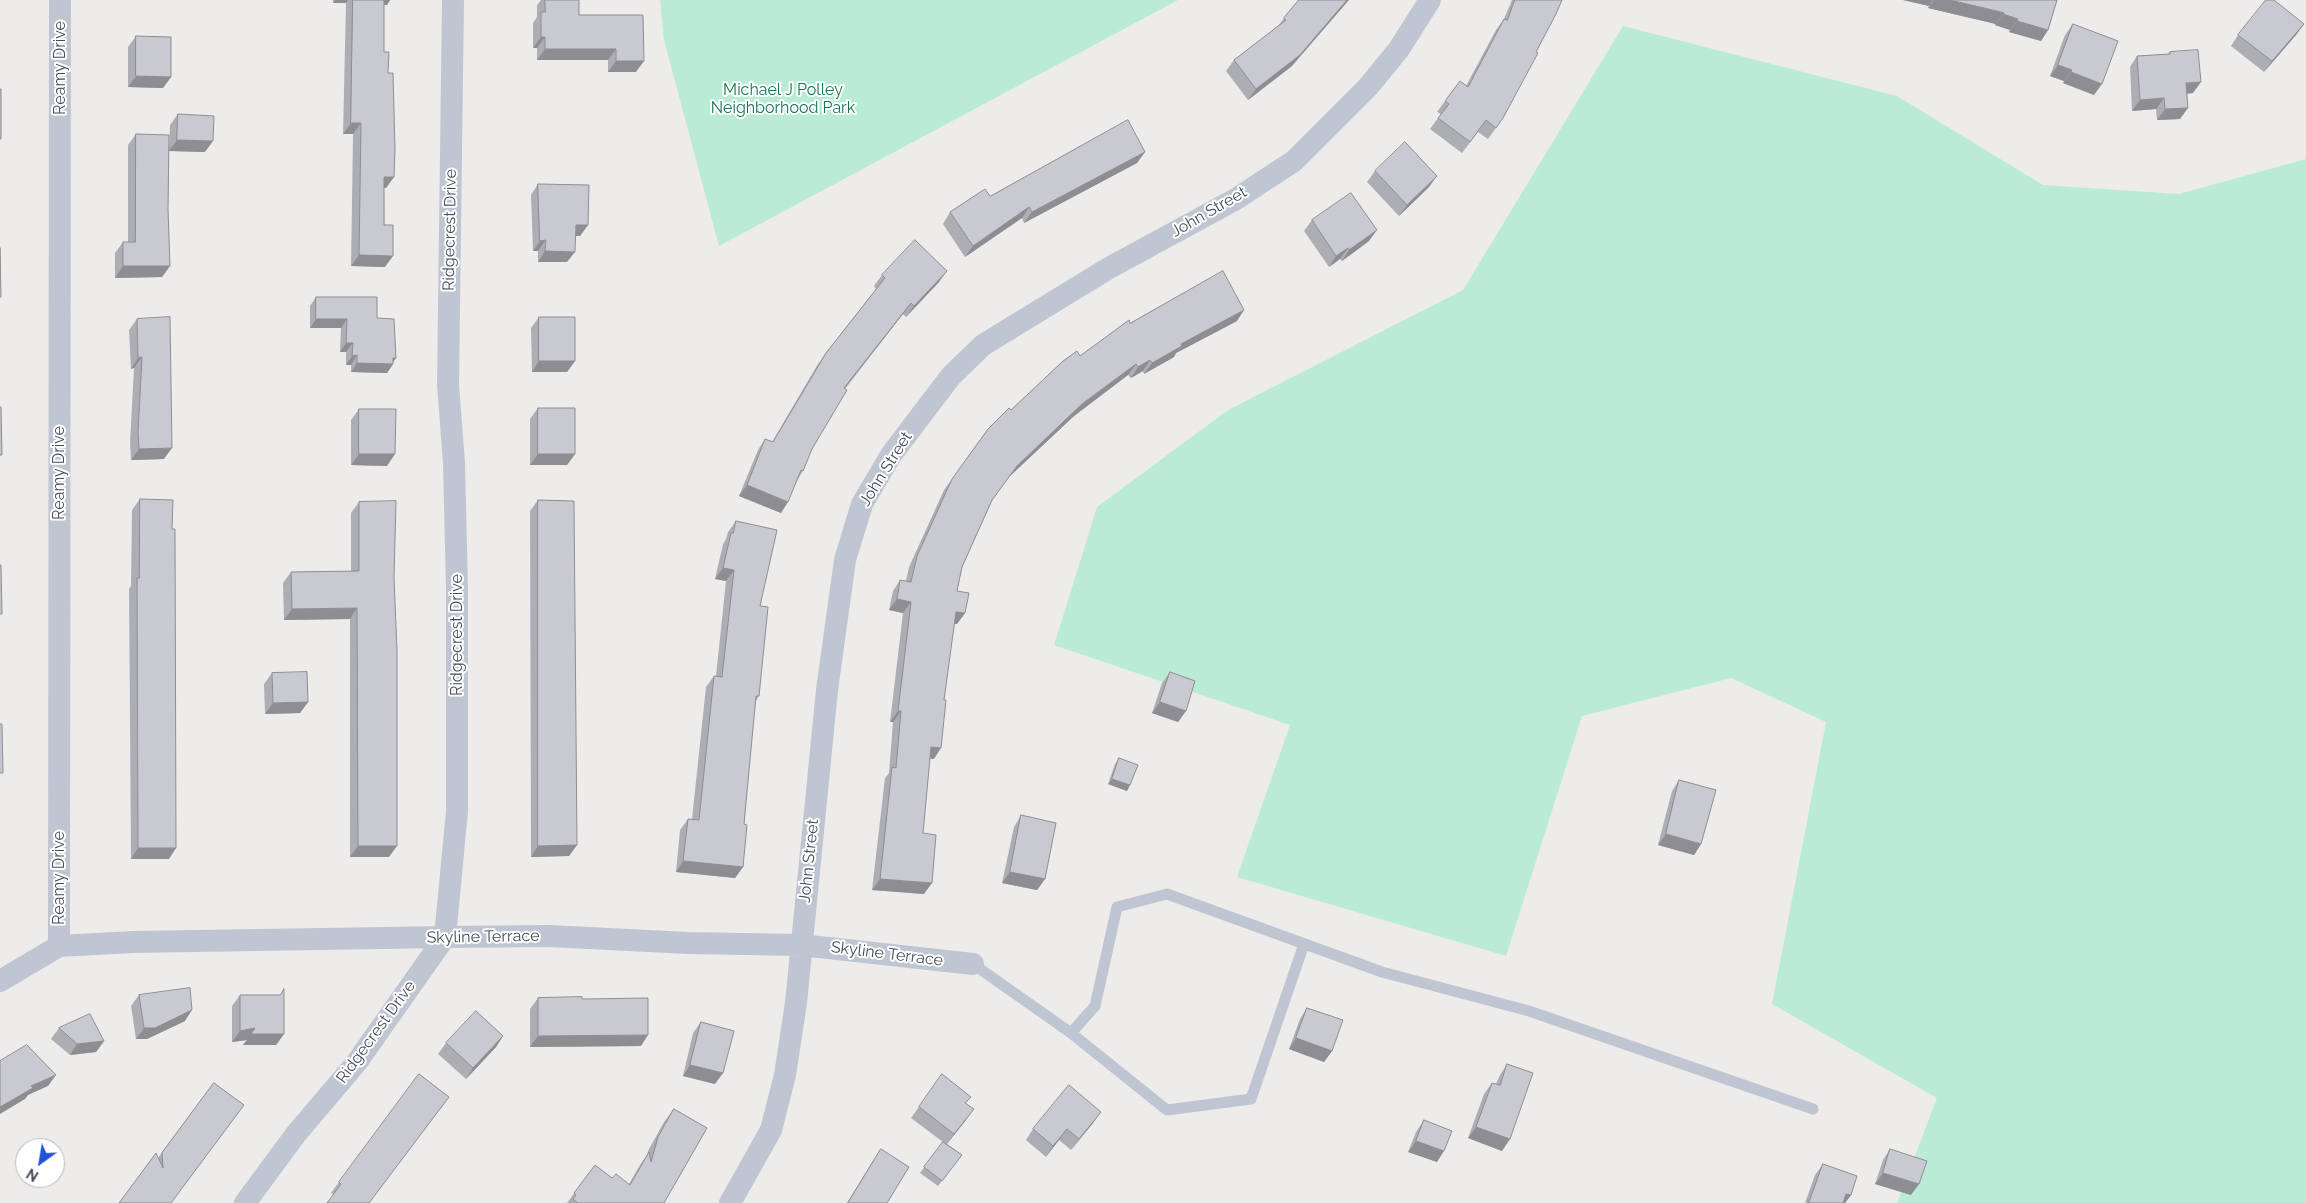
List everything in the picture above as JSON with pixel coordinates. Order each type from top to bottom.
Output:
[{"type":"street","name":"Reamy Drive","points":[[59,946],[60,0]]},
{"type":"street","name":"Ridgecrest Drive","points":[[246,1203],[296,1134],[357,1062],[444,937],[457,811],[457,579],[454,463],[448,385],[453,0]]},
{"type":"street","name":"John Street","points":[[730,1203],[771,1130],[785,1076],[796,1003],[827,690],[845,560],[862,504],[891,455],[951,376],[983,345],[1108,268],[1236,199],[1294,161],[1368,87],[1399,49],[1430,0]]},
{"type":"street","name":"Skyline Terrace","points":[[0,981],[59,946],[133,942],[548,936],[688,943],[801,945],[973,964]]},
{"type":"lane","points":[[1071,1033],[1094,1006],[1117,907],[1167,894],[1382,972],[1529,1011],[1813,1109]]},
{"type":"lane","points":[[973,964],[1071,1033],[1167,1110],[1251,1099],[1304,944]]},
{"type":"green space","name":"Michael J Polley Neighborhood Park","points":[[660,0],[1178,0],[719,246],[664,40]]},
{"type":"green space","points":[[1623,26],[1897,96],[2043,185],[2179,194],[2306,159],[2306,1203],[1897,1203],[1937,1098],[1772,1004],[1826,722],[1731,678],[1582,716],[1506,956],[1237,877],[1290,725],[1054,645],[1097,507],[1228,410],[1463,290]]},
{"type":"building","points":[[353,0],[384,0],[384,52],[389,52],[388,73],[393,73],[395,149],[394,177],[384,177],[384,225],[393,225],[393,256],[359,255],[361,123],[351,123]]},
{"type":"building","points":[[545,0],[579,0],[579,15],[643,15],[644,61],[616,61],[616,49],[545,49],[545,37],[541,37],[541,12],[545,12]]},
{"type":"building","points":[[1299,0],[1347,0],[1300,55],[1256,89],[1234,60],[1286,20],[1284,18]]},
{"type":"building","points":[[1515,0],[1562,0],[1536,52],[1538,53],[1503,118],[1496,128],[1486,120],[1470,142],[1438,118],[1449,104],[1445,101],[1460,81],[1468,87],[1504,19],[1507,20]]},
{"type":"building","points":[[1950,0],[2057,0],[2048,30],[2017,21],[2018,19],[2004,13]]},
{"type":"building","points":[[2266,0],[2274,0],[2304,24],[2272,61],[2238,35]]},
{"type":"building","points":[[2073,24],[2118,41],[2102,84],[2058,65]]},
{"type":"building","points":[[136,36],[171,37],[171,77],[136,76]]},
{"type":"building","points":[[2198,50],[2201,82],[2186,83],[2188,108],[2165,109],[2164,98],[2140,100],[2137,56]]},
{"type":"building","points":[[1,89],[1,139],[0,139]]},
{"type":"building","points":[[178,114],[214,116],[213,141],[177,140]]},
{"type":"building","points":[[1128,120],[1145,152],[1032,212],[1029,207],[973,246],[950,212],[985,189],[990,196]]},
{"type":"building","points":[[136,134],[169,135],[168,209],[170,266],[123,266],[123,242],[135,242]]},
{"type":"building","points":[[1405,142],[1437,176],[1407,205],[1375,171]]},
{"type":"building","points":[[538,184],[589,185],[588,225],[576,225],[575,252],[545,251],[546,240],[540,241]]},
{"type":"building","points":[[1351,193],[1377,230],[1349,250],[1348,248],[1336,256],[1312,220]]},
{"type":"building","points":[[915,240],[947,271],[914,306],[911,303],[844,388],[847,390],[812,449],[788,502],[747,485],[765,439],[773,442],[826,353],[885,278],[882,275]]},
{"type":"building","points":[[0,248],[1,297],[0,297]]},
{"type":"building","points":[[1223,271],[1244,310],[1181,344],[1182,346],[1152,363],[1150,360],[1138,367],[1136,364],[1082,404],[1017,466],[992,500],[962,567],[957,591],[969,593],[965,613],[956,612],[944,700],[946,700],[941,748],[931,747],[923,833],[936,835],[932,883],[880,879],[892,767],[896,768],[901,711],[898,711],[911,602],[897,599],[900,580],[911,582],[917,556],[952,479],[988,429],[1063,361],[1077,351],[1080,356],[1129,320],[1130,323]]},
{"type":"building","points":[[316,297],[377,297],[377,318],[394,319],[396,358],[393,358],[393,364],[357,363],[357,355],[352,356],[353,343],[346,343],[347,319],[316,319]]},
{"type":"building","points":[[170,317],[172,448],[139,449],[138,432],[142,357],[138,358],[137,319]]},
{"type":"building","points":[[539,317],[575,317],[575,361],[539,361]]},
{"type":"building","points":[[1,407],[2,455],[0,455]]},
{"type":"building","points":[[538,408],[575,408],[575,454],[538,454]]},
{"type":"building","points":[[359,409],[396,409],[395,454],[359,454]]},
{"type":"building","points":[[140,499],[173,500],[172,529],[175,529],[176,848],[138,848],[137,578],[139,578]]},
{"type":"building","points":[[538,500],[574,501],[577,845],[538,846]]},
{"type":"building","points":[[396,501],[394,578],[397,650],[397,846],[358,846],[357,608],[292,609],[291,572],[359,571],[359,502]]},
{"type":"building","points":[[736,521],[777,530],[760,606],[768,607],[759,696],[756,696],[744,824],[747,825],[743,867],[683,861],[688,819],[699,820],[714,676],[722,677],[734,570],[723,568],[731,533],[733,533]]},
{"type":"building","points":[[1,565],[2,614],[0,614]]},
{"type":"building","points":[[307,672],[308,702],[273,703],[272,673]]},
{"type":"building","points":[[1170,672],[1195,681],[1186,711],[1160,702]]},
{"type":"building","points":[[0,724],[2,724],[3,773],[0,773]]},
{"type":"building","points":[[1119,758],[1138,765],[1130,785],[1112,779]]},
{"type":"building","points":[[1679,780],[1716,790],[1701,844],[1666,834]]},
{"type":"building","points":[[1021,815],[1056,823],[1045,879],[1010,872]]},
{"type":"building","points":[[190,988],[192,1010],[155,1028],[144,1028],[139,995]]},
{"type":"building","points":[[284,989],[284,1034],[251,1034],[255,1028],[240,1031],[240,995],[280,995]]},
{"type":"building","points":[[582,997],[582,999],[648,998],[648,1035],[538,1036],[538,998]]},
{"type":"building","points":[[1307,1008],[1343,1020],[1332,1051],[1296,1038]]},
{"type":"building","points":[[476,1011],[503,1036],[473,1068],[446,1043]]},
{"type":"building","points":[[90,1014],[104,1041],[77,1044],[59,1028]]},
{"type":"building","points":[[701,1022],[734,1031],[723,1073],[690,1065]]},
{"type":"building","points":[[27,1045],[56,1075],[31,1086],[33,1088],[0,1107],[0,1061]]},
{"type":"building","points":[[1507,1064],[1533,1073],[1510,1139],[1476,1127],[1492,1083],[1500,1085]]},
{"type":"building","points":[[419,1074],[449,1097],[369,1203],[327,1203],[341,1184],[339,1182]]},
{"type":"building","points":[[942,1074],[971,1097],[965,1103],[974,1109],[954,1134],[919,1107]]},
{"type":"building","points":[[214,1083],[244,1105],[171,1203],[119,1203],[156,1153],[163,1168],[162,1153]]},
{"type":"building","points":[[1069,1085],[1101,1112],[1079,1139],[1067,1129],[1053,1146],[1033,1129]]},
{"type":"building","points":[[674,1109],[707,1128],[664,1203],[578,1203],[573,1199],[576,1195],[574,1193],[595,1165],[612,1178],[616,1174],[630,1185],[649,1152],[651,1162],[658,1137]]},
{"type":"building","points":[[1424,1120],[1452,1131],[1444,1151],[1416,1141]]},
{"type":"building","points":[[943,1142],[962,1155],[942,1181],[924,1167]]},
{"type":"building","points":[[881,1149],[909,1167],[887,1203],[848,1203]]},
{"type":"building","points":[[1890,1149],[1927,1161],[1919,1184],[1883,1173]]},
{"type":"building","points":[[1823,1164],[1857,1176],[1851,1195],[1846,1194],[1843,1203],[1809,1203]]}]
